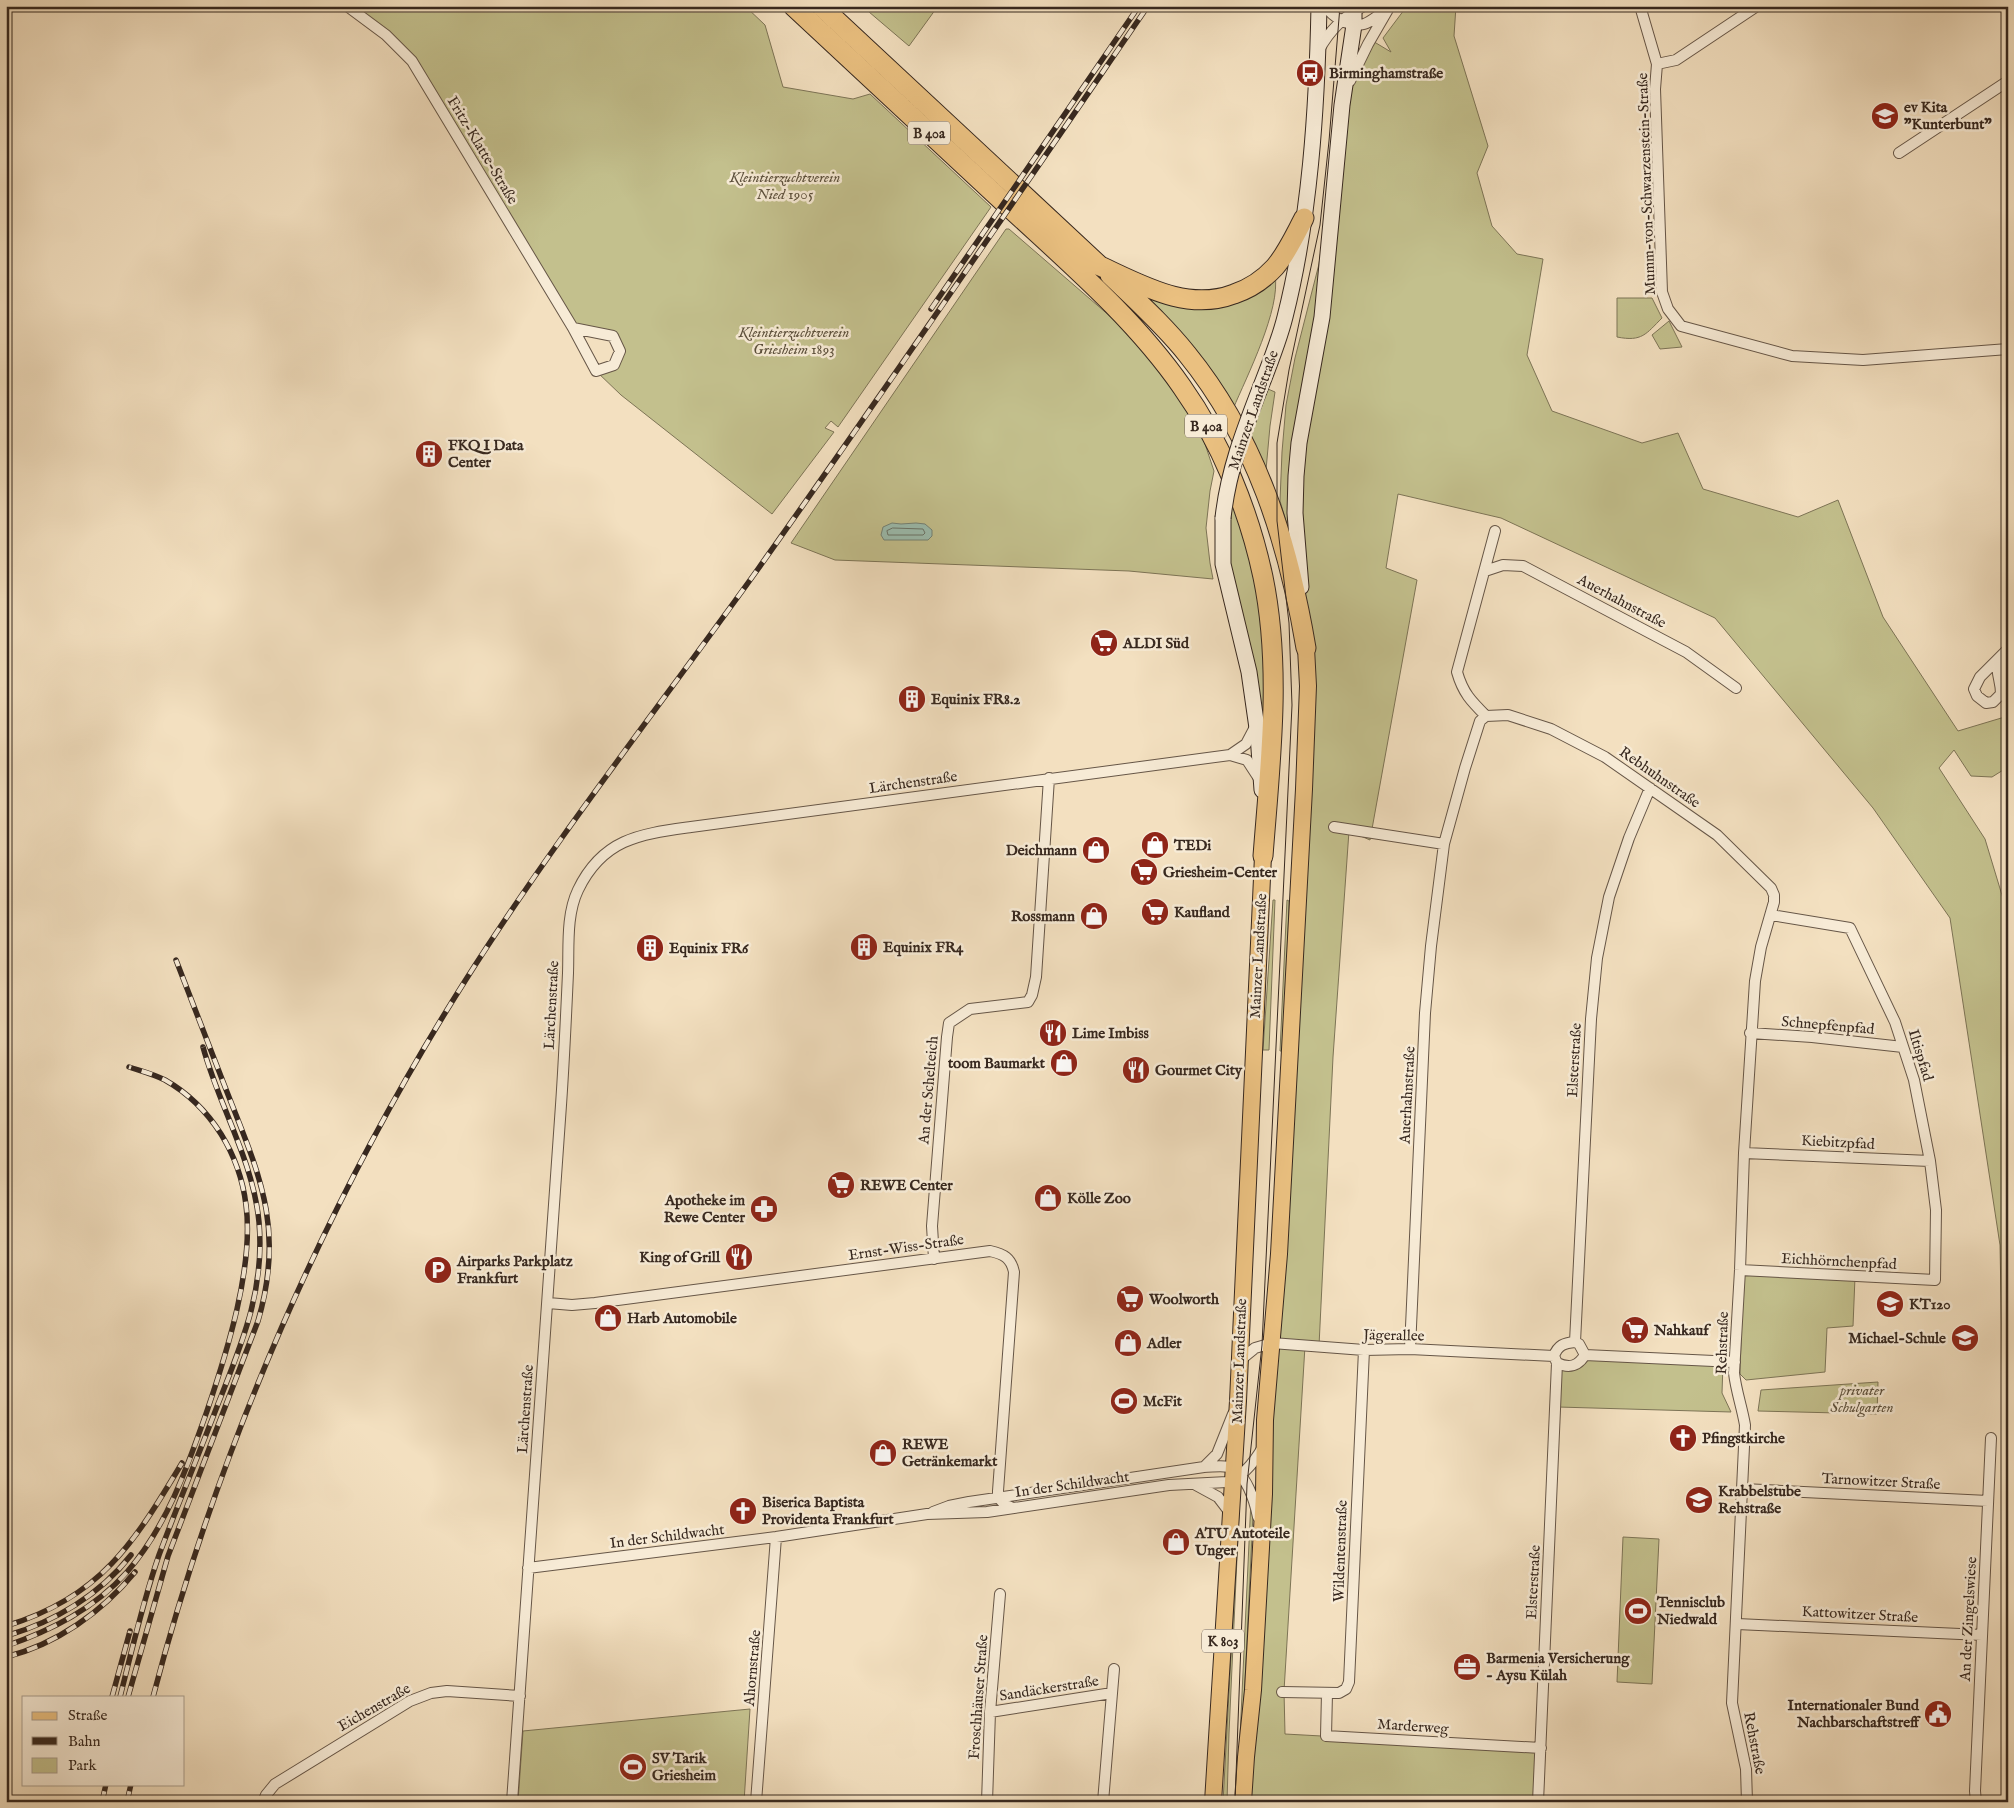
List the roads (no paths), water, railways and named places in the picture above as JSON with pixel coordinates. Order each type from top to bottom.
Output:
[{"type":"highway","name":"B 40a","points":[[792,6],[1065,259],[1125,318],[1154,350],[1183,387],[1205,425],[1239,495],[1254,539],[1264,579],[1271,633],[1273,732],[1263,856]]},
{"type":"highway","name":"B 40a","points":[[821,6],[1161,325],[1186,353],[1212,387],[1253,462],[1280,531],[1292,574],[1306,648]]},
{"type":"highway","points":[[1048,217],[1100,266],[1158,292],[1180,299],[1203,301],[1222,299],[1243,291],[1260,281],[1275,267],[1288,249],[1304,218]]},
{"type":"main road","name":"Mainzer Landstraße","points":[[1213,1802],[1235,1475],[1263,856],[1262,796],[1257,721],[1249,672],[1223,564],[1223,518],[1226,494],[1236,452],[1262,386],[1285,318],[1304,218],[1318,53],[1319,6]]},
{"type":"main road","name":"Mainzer Landstraße","points":[[1243,1802],[1253,1690],[1264,1446],[1279,1254],[1308,686],[1296,546],[1296,476],[1299,443],[1322,317],[1342,105],[1353,14]]},
{"type":"street","name":"Fritz-Klatte-Straße","points":[[347,6],[386,35],[412,61],[573,328],[596,370],[614,365],[620,351],[613,336],[573,328]]},
{"type":"street","points":[[1325,6],[1353,14],[1366,23],[1389,8]]},
{"type":"street","name":"Mumm-von-Schwarzenstein-Straße","points":[[1640,6],[1657,64],[1655,89],[1662,292],[1668,309],[1678,324],[1792,356],[1863,360],[2008,349]]},
{"type":"street","points":[[1657,64],[1676,60],[1757,6]]},
{"type":"street","points":[[1342,105],[1355,70],[1389,8]]},
{"type":"street","points":[[1318,53],[1328,35],[1353,14]]},
{"type":"street","points":[[1899,153],[2008,81]]},
{"type":"street","points":[[1486,716],[1466,695],[1458,672],[1495,531]]},
{"type":"street","name":"Auerhahnstraße","points":[[1485,571],[1503,565],[1523,566],[1678,647],[1736,688]]},
{"type":"street","points":[[1999,659],[2008,649]]},
{"type":"street","name":"Rebhuhnstraße","points":[[1486,716],[1508,715],[1551,729],[1606,757],[1717,835],[1771,888],[1774,895],[1771,915]]},
{"type":"street","name":"Auerhahnstraße","points":[[1410,1349],[1426,1009],[1431,946],[1444,844],[1480,721],[1486,716]]},
{"type":"street","points":[[1230,755],[1246,744],[1254,732],[1257,721]]},
{"type":"street","points":[[1230,755],[1247,760],[1253,767],[1259,780],[1262,796]]},
{"type":"street","name":"Lärchenstraße","points":[[512,1802],[548,1303],[570,927],[576,893],[584,879],[596,863],[610,850],[641,834],[1230,755]]},
{"type":"street","name":"An der Schelteich","points":[[934,1259],[932,1226],[946,1037],[949,1023],[970,1010],[1028,1002],[1032,995],[1036,977],[1049,778]]},
{"type":"street","name":"Elsterstraße","points":[[1575,1342],[1591,1019],[1597,958],[1609,897],[1629,838],[1650,788]]},
{"type":"street","points":[[1334,827],[1444,844]]},
{"type":"street","name":"Rehstraße","points":[[1747,1802],[1748,1778],[1732,1703],[1745,1425],[1734,1373],[1750,1034],[1761,946],[1771,915]]},
{"type":"street","name":"Iltispfad","points":[[1771,915],[1850,928],[1895,1022],[1914,1080],[1930,1161],[1936,1210],[1936,1280]]},
{"type":"street","name":"Schnepfenpfad","points":[[1750,1034],[1812,1037],[1903,1047]]},
{"type":"street","name":"Kiebitzpfad","points":[[1744,1153],[1930,1161]]},
{"type":"street","name":"Ernst-Wiss-Straße","points":[[548,1303],[595,1303],[990,1251],[1003,1254],[1012,1264],[1014,1272],[998,1498]]},
{"type":"street","name":"Eichhörnchenpfad","points":[[1740,1270],[1936,1280]]},
{"type":"street","points":[[1556,1360],[1556,1350],[1563,1343],[1575,1342],[1579,1344],[1585,1355],[1735,1362]]},
{"type":"street","name":"Jägerallee","points":[[1239,1361],[1255,1348],[1272,1343],[1364,1350],[1410,1349],[1556,1360],[1564,1366],[1573,1367],[1585,1355]]},
{"type":"street","name":"Wildentenstraße","points":[[1282,1692],[1338,1693],[1346,1689],[1348,1682],[1364,1350]]},
{"type":"street","name":"Elsterstraße","points":[[1538,1802],[1556,1360]]},
{"type":"street","points":[[1204,1467],[1217,1454],[1238,1401]]},
{"type":"street","name":"An der Zingelswiese","points":[[1976,1802],[1991,1438]]},
{"type":"street","points":[[1261,1535],[1252,1492],[1235,1475],[1256,1459],[1264,1446]]},
{"type":"street","name":"In der Schildwacht","points":[[528,1568],[776,1537],[927,1514],[986,1512],[1169,1485],[1221,1483],[1235,1475],[1228,1467],[1204,1467],[1026,1493],[950,1506],[927,1514]]},
{"type":"street","name":"In der Schildwacht","points":[[1000,1480],[1010,1489],[1026,1493]]},
{"type":"street","points":[[1191,1483],[1218,1496],[1231,1514]]},
{"type":"street","name":"Tarnowitzer Straße","points":[[1743,1488],[1988,1501]]},
{"type":"street","points":[[998,1498],[1004,1504],[1013,1508]]},
{"type":"street","name":"Ahornstraße","points":[[756,1802],[776,1537]]},
{"type":"street","name":"Froschhäuser Straße","points":[[987,1802],[990,1712],[1000,1594]]},
{"type":"street","name":"Kattowitzer Straße","points":[[1737,1624],[1982,1635]]},
{"type":"street","name":"Sandäckerstraße","points":[[1103,1802],[1114,1669]]},
{"type":"street","name":"Eichenstraße","points":[[263,1802],[266,1794],[275,1784],[410,1701],[431,1693],[447,1691],[520,1696]]},
{"type":"street","name":"Sandäckerstraße","points":[[990,1712],[1112,1693]]},
{"type":"street","name":"Marderweg","points":[[1327,1694],[1326,1736],[1541,1748]]},
{"type":"water","points":[[892,523],[925,524],[932,530],[932,536],[928,540],[884,540],[881,535],[883,527]]},
{"type":"tram line","points":[[1235,1802],[1247,1484],[1262,1345],[1292,705],[1289,623],[1277,521],[1277,443],[1289,370],[1320,225],[1340,6]]},
{"type":"railway","points":[[931,309],[1139,6]]},
{"type":"railway","points":[[153,1696],[179,1604],[210,1511],[244,1419],[282,1327],[323,1238],[367,1150],[415,1064],[465,981],[535,876],[758,569],[1148,6]]},
{"type":"railway","points":[[128,1696],[168,1556],[258,1321],[266,1288],[269,1258],[269,1230],[265,1204],[250,1150],[176,960]]},
{"type":"railway","points":[[120,1696],[153,1572],[243,1338],[250,1316],[258,1271],[260,1247],[256,1199],[243,1155],[203,1047]]},
{"type":"railway","points":[[6,1646],[56,1625],[101,1597],[127,1572],[141,1554],[165,1516],[183,1475],[215,1388],[237,1309],[246,1255],[246,1205],[243,1186],[230,1150],[210,1118],[189,1097],[165,1080],[129,1067]]},
{"type":"railway","points":[[6,1626],[39,1614],[67,1600],[91,1583],[112,1564],[148,1518],[182,1463]]},
{"type":"railway","points":[[6,1636],[41,1623],[75,1605],[105,1583],[131,1555]]},
{"type":"railway","points":[[6,1657],[43,1644],[77,1625],[108,1600],[135,1572]]},
{"type":"railway","points":[[112,1696],[130,1631]]},
{"type":"railway","points":[[102,1802],[106,1786]]},
{"type":"railway","points":[[127,1802],[131,1786]]},
{"type":"place","name":"Birminghamstraße","points":[[1310,73]]},
{"type":"place","name":"ev Kita \"Kunterbunt\"","points":[[1885,116]]},
{"type":"place","name":"FKQ I Data Center","points":[[429,454]]},
{"type":"place","name":"ALDI Süd","points":[[1104,643]]},
{"type":"place","name":"Equinix FR8.2","points":[[912,699]]},
{"type":"place","name":"TEDi","points":[[1155,845]]},
{"type":"place","name":"Deichmann","points":[[1096,850]]},
{"type":"place","name":"Griesheim-Center","points":[[1144,872]]},
{"type":"place","name":"Kaufland","points":[[1155,912]]},
{"type":"place","name":"Rossmann","points":[[1094,916]]},
{"type":"place","name":"Equinix FR4","points":[[864,947]]},
{"type":"place","name":"Equinix FR6","points":[[650,948]]},
{"type":"place","name":"Lime Imbiss","points":[[1053,1033]]},
{"type":"place","name":"toom Baumarkt","points":[[1064,1063]]},
{"type":"place","name":"Gourmet City","points":[[1136,1070]]},
{"type":"place","name":"REWE Center","points":[[841,1185]]},
{"type":"place","name":"Kölle Zoo","points":[[1048,1198]]},
{"type":"place","name":"Apotheke im Rewe Center","points":[[764,1209]]},
{"type":"place","name":"King of Grill","points":[[739,1257]]},
{"type":"place","name":"Airparks Parkplatz Frankfurt","points":[[438,1270]]},
{"type":"place","name":"Woolworth","points":[[1130,1299]]},
{"type":"place","name":"KT120","points":[[1890,1304]]},
{"type":"place","name":"Harb Automobile","points":[[608,1318]]},
{"type":"place","name":"Nahkauf","points":[[1635,1330]]},
{"type":"place","name":"Michael-Schule","points":[[1965,1338]]},
{"type":"place","name":"Adler","points":[[1128,1343]]},
{"type":"place","name":"McFit","points":[[1124,1401]]},
{"type":"place","name":"Pfingstkirche","points":[[1683,1438]]},
{"type":"place","name":"REWE Getränkemarkt","points":[[883,1453]]},
{"type":"place","name":"Krabbelstube Rehstraße","points":[[1699,1500]]},
{"type":"place","name":"Biserica Baptista Providenta Frankfurt","points":[[743,1511]]},
{"type":"place","name":"ATU Autoteile Unger","points":[[1176,1542]]},
{"type":"place","name":"Tennisclub Niedwald","points":[[1638,1611]]},
{"type":"place","name":"Barmenia Versicherung - Aysu Külah","points":[[1467,1667]]},
{"type":"place","name":"Internationaler Bund Nachbarschaftstreff","points":[[1938,1714]]},
{"type":"place","name":"SV Tarik Griesheim","points":[[633,1767]]},
{"type":"park label","name":"Kleintierzuchtverein Nied 1905","points":[[785,186]]},
{"type":"park label","name":"Kleintierzuchtverein Griesheim 1893","points":[[794,340]]},
{"type":"park label","name":"privater Schulgarten","points":[[1862,1398]]}]
